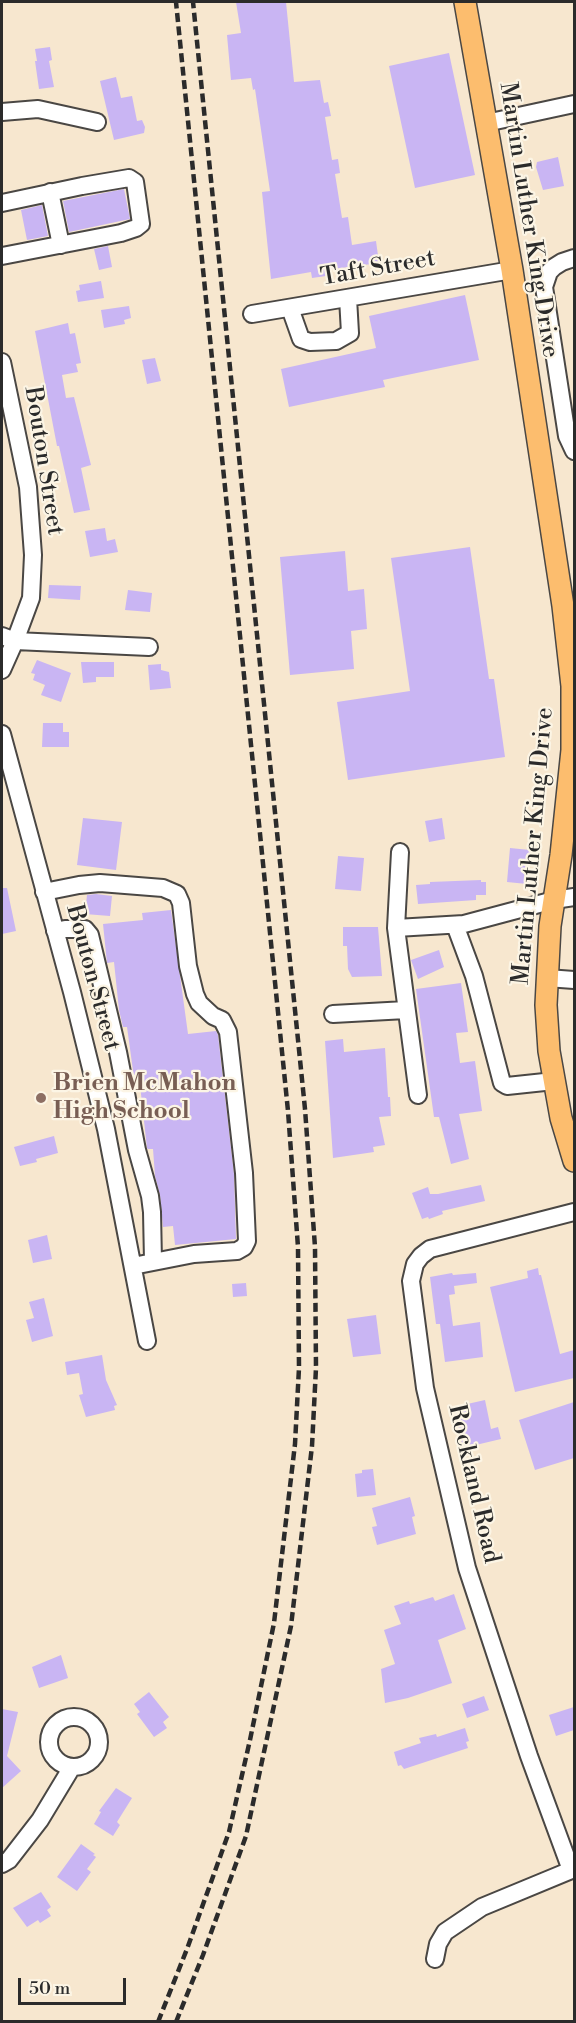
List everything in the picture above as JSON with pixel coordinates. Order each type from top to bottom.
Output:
[{"type":"main road","name":"Martin Luther King Drive","points":[[465,2],[512,270],[563,606],[572,686],[572,750],[561,855],[564,898],[550,926],[547,978],[549,1051],[561,1118],[574,1161]]},
{"type":"street","points":[[486,123],[574,104]]},
{"type":"street","points":[[2,112],[38,109],[97,122]]},
{"type":"street","points":[[2,202],[129,178],[135,182],[141,224],[121,233],[2,256]]},
{"type":"street","points":[[50,192],[61,245]]},
{"type":"street","points":[[574,258],[554,267],[549,272],[544,287],[567,436],[574,451]]},
{"type":"street","name":"Taft Street","points":[[252,314],[512,270]]},
{"type":"street","points":[[290,308],[301,339],[310,342],[336,341],[350,333],[348,298]]},
{"type":"street","name":"Bouton Street","points":[[2,362],[28,487],[33,555],[31,598],[8,639],[2,670]]},
{"type":"street","points":[[8,639],[149,647]]},
{"type":"street","name":"Bouton Street","points":[[2,734],[72,992],[106,1129],[147,1341]]},
{"type":"street","points":[[400,852],[396,928],[418,1095]]},
{"type":"street","points":[[44,892],[100,883],[163,888],[177,894],[181,903],[188,966],[195,994],[199,1003],[213,1016],[222,1020],[228,1032],[244,1173],[247,1241],[244,1247],[237,1251],[194,1254],[133,1266]]},
{"type":"street","points":[[396,928],[464,924],[564,898]]},
{"type":"street","points":[[455,925],[474,976],[502,1083],[507,1086],[554,1081]]},
{"type":"street","points":[[55,931],[65,928],[85,929],[90,934],[118,1052],[137,1150],[150,1196],[153,1261]]},
{"type":"street","points":[[547,978],[574,981]]},
{"type":"street","points":[[333,1014],[406,1010]]},
{"type":"street","name":"Rockland Road","points":[[435,1959],[438,1944],[445,1932],[482,1907],[573,1870],[529,1756],[467,1568],[425,1388],[411,1281],[414,1264],[430,1249],[574,1212]]},
{"type":"street","points":[[2,1864],[9,1860],[40,1820],[72,1767]]},
{"type":"building","points":[[236,2],[286,2],[294,82],[320,80],[324,103],[328,102],[331,116],[325,117],[332,160],[338,159],[340,173],[335,174],[342,218],[348,217],[352,245],[376,241],[379,263],[325,270],[326,276],[312,278],[311,272],[271,279],[262,192],[270,191],[255,89],[253,90],[251,78],[231,80],[227,35],[241,33]]},
{"type":"building","points":[[50,47],[52,60],[49,61],[54,87],[39,89],[35,49]]},
{"type":"building","points":[[449,53],[475,175],[415,188],[389,66]]},
{"type":"building","points":[[116,77],[121,98],[132,96],[137,121],[142,120],[145,127],[144,133],[114,140],[100,81]]},
{"type":"building","points":[[558,157],[564,186],[543,190],[536,167],[537,162]]},
{"type":"building","points":[[124,189],[130,219],[69,232],[63,201]]},
{"type":"building","points":[[42,205],[48,236],[27,240],[21,210]]},
{"type":"building","points":[[108,246],[112,267],[99,270],[94,249]]},
{"type":"building","points":[[101,281],[104,298],[78,302],[76,291],[80,290],[79,285]]},
{"type":"building","points":[[465,295],[479,360],[383,380],[385,387],[289,407],[281,369],[376,348],[369,316]]},
{"type":"building","points":[[129,306],[131,318],[124,320],[125,324],[104,328],[101,310]]},
{"type":"building","points":[[68,323],[70,334],[75,333],[81,363],[76,364],[78,372],[62,375],[66,398],[74,397],[91,465],[81,468],[90,510],[74,513],[59,446],[57,446],[35,331]]},
{"type":"building","points":[[155,358],[161,381],[147,384],[142,360]]},
{"type":"building","points":[[105,528],[107,541],[115,539],[118,552],[90,557],[85,531]]},
{"type":"building","points":[[470,547],[489,679],[494,679],[505,757],[348,780],[337,702],[410,691],[391,558]]},
{"type":"building","points":[[345,551],[348,591],[364,589],[367,629],[351,631],[354,669],[290,675],[280,557]]},
{"type":"building","points":[[49,585],[81,586],[80,600],[48,598]]},
{"type":"building","points":[[128,590],[152,593],[150,612],[125,610]]},
{"type":"building","points":[[37,660],[71,673],[61,702],[41,695],[45,685],[33,680],[35,674],[31,673]]},
{"type":"building","points":[[81,662],[114,662],[114,677],[96,677],[96,682],[83,683]]},
{"type":"building","points":[[161,664],[161,670],[169,672],[171,688],[150,690],[148,665]]},
{"type":"building","points":[[43,723],[63,723],[63,732],[69,732],[69,747],[42,747]]},
{"type":"building","points":[[83,818],[122,822],[116,870],[77,865]]},
{"type":"building","points":[[442,818],[445,839],[429,842],[425,821]]},
{"type":"building","points":[[510,848],[530,850],[527,884],[507,882]]},
{"type":"building","points":[[338,856],[364,858],[361,891],[335,889]]},
{"type":"building","points":[[481,880],[481,882],[486,882],[486,895],[476,895],[476,900],[418,904],[416,885],[430,884],[430,882]]},
{"type":"building","points":[[2,888],[7,888],[16,931],[2,934]]},
{"type":"building","points":[[87,895],[112,896],[110,916],[85,914]]},
{"type":"building","points":[[171,910],[188,1034],[216,1031],[218,1035],[234,1174],[236,1239],[175,1245],[173,1226],[163,1227],[153,1149],[147,1148],[140,1085],[135,1085],[127,1027],[123,1027],[119,1010],[114,962],[107,963],[103,924],[143,920],[142,913]]},
{"type":"building","points":[[343,927],[378,927],[382,976],[352,977],[348,969],[347,946],[343,946]]},
{"type":"building","points":[[439,950],[444,967],[418,979],[411,960]]},
{"type":"building","points":[[461,983],[468,1032],[456,1033],[460,1063],[475,1061],[482,1111],[459,1114],[469,1159],[451,1164],[439,1117],[434,1117],[416,989]]},
{"type":"building","points":[[343,1039],[344,1052],[385,1048],[391,1116],[379,1117],[385,1145],[373,1147],[374,1152],[333,1158],[325,1041]]},
{"type":"building","points":[[54,1136],[58,1153],[20,1166],[14,1147]]},
{"type":"building","points":[[481,1185],[485,1201],[442,1211],[443,1214],[429,1219],[428,1217],[422,1219],[412,1193],[428,1187],[430,1194],[438,1194]]},
{"type":"building","points":[[47,1235],[52,1259],[33,1263],[28,1240]]},
{"type":"building","points":[[538,1268],[560,1354],[574,1350],[574,1378],[515,1392],[490,1287],[528,1278],[527,1271]]},
{"type":"building","points":[[452,1273],[453,1275],[476,1273],[477,1283],[454,1286],[455,1294],[449,1295],[453,1326],[480,1322],[483,1357],[445,1362],[440,1324],[436,1324],[430,1277]]},
{"type":"building","points":[[246,1283],[247,1296],[233,1297],[232,1284]]},
{"type":"building","points":[[44,1298],[53,1336],[32,1342],[26,1320],[34,1318],[29,1302]]},
{"type":"building","points":[[376,1315],[381,1354],[353,1357],[347,1319]]},
{"type":"building","points":[[102,1355],[106,1380],[117,1405],[114,1406],[115,1410],[86,1417],[79,1395],[83,1394],[79,1373],[67,1375],[65,1362]]},
{"type":"building","points":[[485,1400],[491,1429],[498,1427],[501,1439],[463,1448],[454,1407]]},
{"type":"building","points":[[574,1402],[574,1458],[535,1470],[519,1420]]},
{"type":"building","points":[[373,1469],[376,1495],[357,1497],[355,1474],[362,1473],[362,1470]]},
{"type":"building","points":[[410,1497],[415,1516],[412,1517],[416,1534],[377,1545],[372,1527],[377,1526],[372,1508]]},
{"type":"building","points":[[454,1594],[466,1629],[438,1640],[452,1683],[385,1703],[381,1669],[395,1664],[384,1630],[401,1624],[394,1606],[433,1597],[435,1601]]},
{"type":"building","points":[[61,1655],[68,1678],[39,1688],[32,1667]]},
{"type":"building","points":[[149,1692],[169,1717],[163,1722],[167,1728],[154,1737],[137,1714],[140,1712],[134,1704]]},
{"type":"building","points":[[484,1696],[489,1710],[467,1718],[462,1704]]},
{"type":"building","points":[[574,1707],[574,1730],[556,1736],[549,1715]]},
{"type":"building","points":[[2,1709],[18,1712],[7,1756],[21,1771],[2,1788]]},
{"type":"building","points":[[465,1728],[469,1741],[466,1742],[468,1748],[404,1769],[401,1765],[398,1766],[394,1752],[421,1743],[419,1738],[436,1734],[437,1737]]},
{"type":"building","points":[[116,1788],[132,1798],[117,1822],[120,1825],[113,1836],[94,1824],[101,1812],[99,1811]]},
{"type":"building","points":[[81,1844],[96,1857],[87,1869],[91,1872],[77,1891],[57,1877]]},
{"type":"building","points":[[41,1892],[51,1907],[47,1910],[51,1916],[27,1927],[13,1908]]},
{"type":"railway","points":[[158,2022],[229,1832],[250,1740],[274,1623],[295,1444],[299,1368],[298,1247],[288,1111],[176,2]]},
{"type":"railway","points":[[176,2022],[246,1836],[291,1626],[312,1446],[316,1368],[315,1247],[305,1109],[193,2]]},
{"type":"place","name":"Brien McMahon High School","points":[[41,1098]]}]
